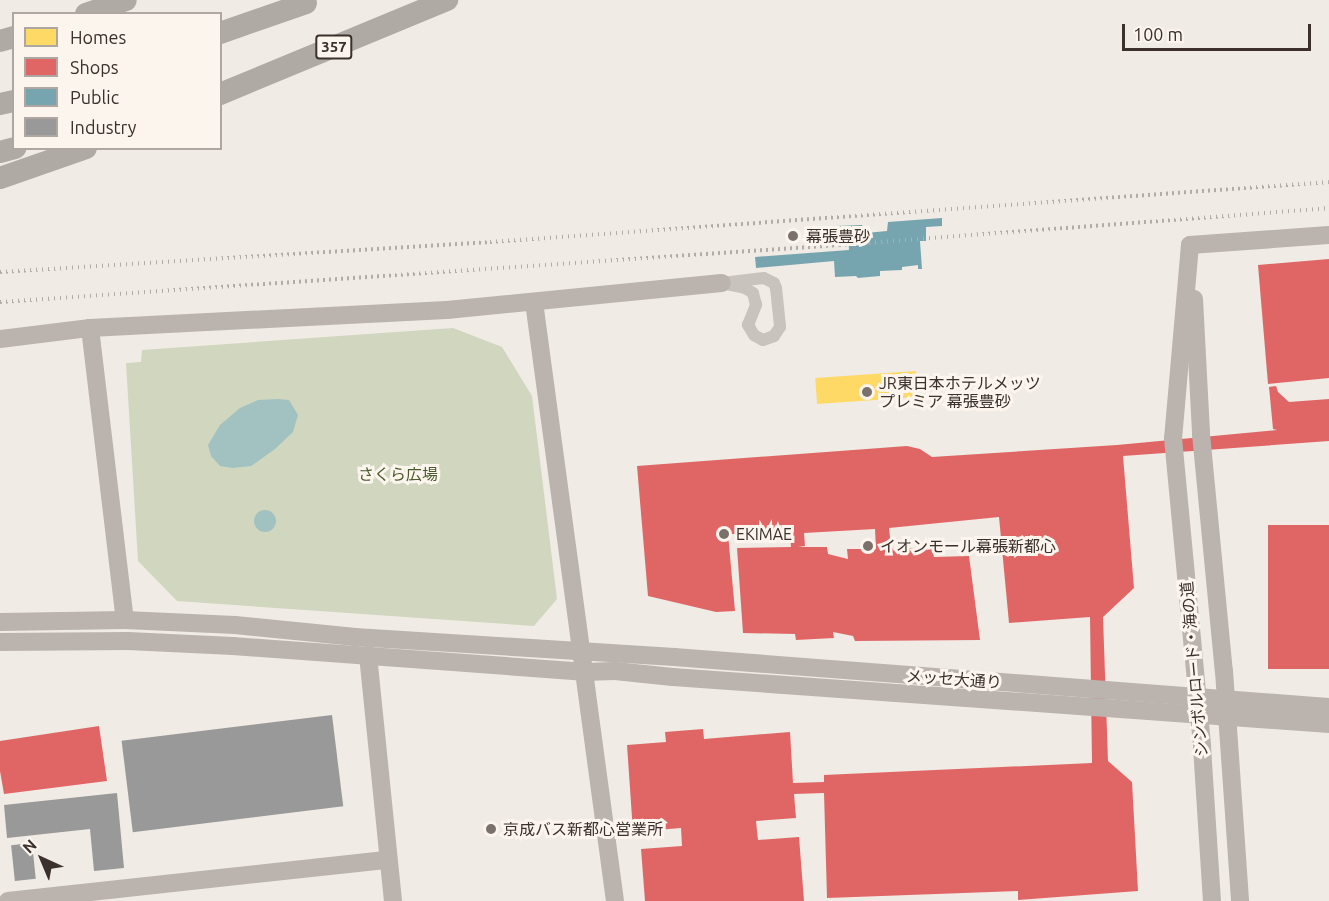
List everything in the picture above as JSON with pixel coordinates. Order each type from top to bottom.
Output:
[{"type":"highway","points":[[92,12],[126,0]]},
{"type":"highway","name":"357","points":[[222,93],[447,0]]},
{"type":"highway","points":[[222,32],[306,3]]},
{"type":"highway","points":[[0,178],[80,150]]},
{"type":"street","points":[[1190,245],[1329,235]]},
{"type":"street","name":"シンボルロード・海の道","points":[[1190,245],[1173,438],[1198,706],[1212,901]]},
{"type":"street","name":"シンボルロード・海の道","points":[[1190,245],[1200,372],[1201,434],[1226,708],[1240,901]]},
{"type":"street","points":[[0,339],[90,328],[367,315],[534,302],[764,278],[774,283],[780,327],[774,336],[762,340],[750,331],[749,320],[756,305],[753,293],[745,288],[722,283]]},
{"type":"street","points":[[534,302],[615,901]]},
{"type":"street","points":[[90,328],[125,620]]},
{"type":"street","name":"メッセ大通り","points":[[0,622],[125,620],[235,625],[580,652],[1198,706],[1329,707]]},
{"type":"street","name":"メッセ大通り","points":[[0,642],[128,641],[583,672],[615,671],[673,677],[1198,706]]},
{"type":"street","points":[[368,656],[393,901]]},
{"type":"street","name":"メッセ大通り","points":[[1226,708],[1329,724]]},
{"type":"street","points":[[8,901],[388,860]]},
{"type":"green space","name":"さくら広場","points":[[453,328],[502,347],[532,396],[557,599],[534,626],[177,601],[138,561],[126,363],[141,362],[142,350]]},
{"type":"water","points":[[258,400],[289,400],[298,415],[293,432],[275,449],[251,466],[233,468],[220,466],[211,456],[208,445],[220,425],[240,408]]},
{"type":"water","points":[[261,510],[269,510],[276,517],[276,525],[269,532],[261,532],[254,525],[254,517]]},
{"type":"building: Homes","name":"JR東日本ホテルメッツ プレミア 幕張豊砂","points":[[916,371],[918,397],[817,404],[815,378]]},
{"type":"building: Shops","points":[[1329,259],[1329,378],[1268,384],[1258,265]]},
{"type":"building: Shops","points":[[1276,386],[1278,392],[1289,402],[1329,399],[1329,441],[1123,456],[1134,588],[1103,617],[1108,761],[1132,782],[1138,891],[1018,900],[1018,891],[827,898],[824,793],[794,794],[796,818],[756,821],[758,840],[799,837],[804,901],[645,901],[641,849],[682,846],[681,828],[633,832],[627,745],[666,742],[665,732],[703,729],[704,739],[790,732],[793,783],[824,782],[824,775],[1092,763],[1090,617],[1009,623],[999,517],[889,528],[891,547],[880,548],[932,548],[934,557],[969,556],[980,640],[855,641],[853,636],[833,632],[834,638],[796,640],[795,634],[743,633],[737,548],[791,547],[790,534],[728,534],[735,611],[716,612],[648,596],[637,466],[907,446],[920,449],[932,457],[1117,445],[1277,430],[1273,429],[1269,387]],"holes":[[[875,529],[876,549],[847,549],[848,559],[828,554],[827,547],[798,547],[805,546],[804,533]]]},
{"type":"building: Shops","points":[[1268,525],[1329,525],[1329,669],[1268,669]]},
{"type":"building: Shops","points":[[99,726],[107,781],[4,794],[0,771],[0,741]]},
{"type":"building: Public","name":"幕張豊砂","points":[[942,218],[942,226],[926,227],[926,241],[920,241],[922,269],[918,269],[918,265],[902,267],[902,270],[880,271],[880,276],[858,278],[856,276],[835,277],[834,261],[756,268],[755,257],[849,250],[848,236],[836,233],[836,226],[862,225],[866,233],[887,231],[888,222]]},
{"type":"building: Industry","points":[[332,715],[343,806],[133,832],[122,741]]},
{"type":"building: Industry","points":[[117,793],[124,868],[94,871],[90,829],[7,838],[4,805]]},
{"type":"building: Industry","points":[[32,843],[36,879],[15,881],[11,845]]},
{"type":"railway","points":[[0,272],[490,242],[1329,182]]},
{"type":"railway","points":[[0,302],[839,245],[1329,208]]},
{"type":"place","name":"幕張豊砂","points":[[793,236]]},
{"type":"place","name":"JR東日本ホテルメッツ プレミア 幕張豊砂","points":[[867,392]]},
{"type":"place","name":"EKIMAE","points":[[724,534]]},
{"type":"place","name":"イオンモール幕張新都心","points":[[868,546]]},
{"type":"place","name":"京成バス新都心営業所","points":[[491,829]]}]
